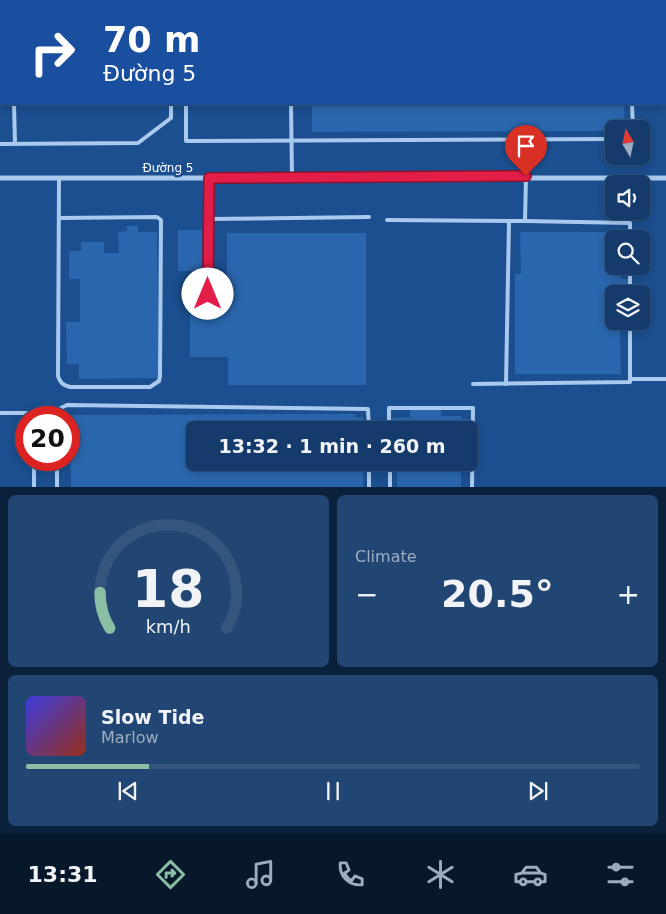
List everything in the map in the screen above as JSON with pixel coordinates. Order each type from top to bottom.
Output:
[{"type":"street","name":"Đường 5","points":[[0,178],[526,176],[666,178]]},
{"type":"lane","points":[[14,105],[15,144]]},
{"type":"lane","points":[[0,144],[138,143],[171,118],[171,105]]},
{"type":"lane","points":[[186,105],[186,141],[605,139]]},
{"type":"lane","points":[[291,105],[292,177]]},
{"type":"lane","points":[[632,105],[632,120]]},
{"type":"lane","points":[[525,221],[526,176]]},
{"type":"lane","points":[[59,178],[58,376],[61,383],[70,387],[150,387],[154,385],[160,376],[161,220],[157,217],[59,218]]},
{"type":"lane","points":[[208,294],[209,178]]},
{"type":"lane","points":[[208,219],[369,216]]},
{"type":"lane","points":[[387,220],[509,220],[630,223],[630,230]]},
{"type":"lane","points":[[506,384],[509,220]]},
{"type":"lane","points":[[473,384],[630,382],[630,330]]},
{"type":"lane","points":[[630,379],[666,379]]},
{"type":"lane","points":[[65,406],[368,409],[368,421]]},
{"type":"lane","points":[[389,421],[389,408],[473,408],[473,421]]},
{"type":"lane","points":[[0,413],[15,413]]},
{"type":"lane","points":[[34,471],[34,486]]},
{"type":"lane","points":[[57,471],[57,486]]},
{"type":"lane","points":[[369,471],[369,486]]},
{"type":"lane","points":[[390,471],[390,486]]},
{"type":"lane","points":[[472,471],[472,486]]},
{"type":"building","points":[[312,105],[624,105],[625,120],[605,120],[605,131],[312,132]]},
{"type":"building","points":[[127,226],[138,226],[138,232],[157,232],[159,378],[79,379],[79,364],[67,364],[66,322],[80,322],[80,279],[69,279],[69,251],[81,251],[81,242],[104,242],[104,253],[119,253],[118,232],[127,231]]},
{"type":"building","points":[[178,230],[202,230],[202,271],[178,271]]},
{"type":"building","points":[[520,232],[605,232],[605,275],[621,275],[621,279],[628,279],[628,285],[605,285],[605,330],[620,330],[621,374],[515,374],[515,274],[521,274]]},
{"type":"building","points":[[227,233],[366,233],[366,385],[228,385],[228,357],[190,357],[190,303],[227,303]]},
{"type":"building","points":[[410,410],[441,410],[441,416],[461,416],[461,419],[468,419],[468,421],[391,421],[391,418],[410,417]]},
{"type":"building","points":[[355,414],[355,417],[363,417],[363,421],[186,421],[186,471],[363,471],[363,487],[71,487],[71,471],[80,471],[80,415]]},
{"type":"building","points":[[397,471],[461,471],[461,487],[397,487]]},
{"type":"route","points":[[208,294],[209,178],[526,176]]}]
